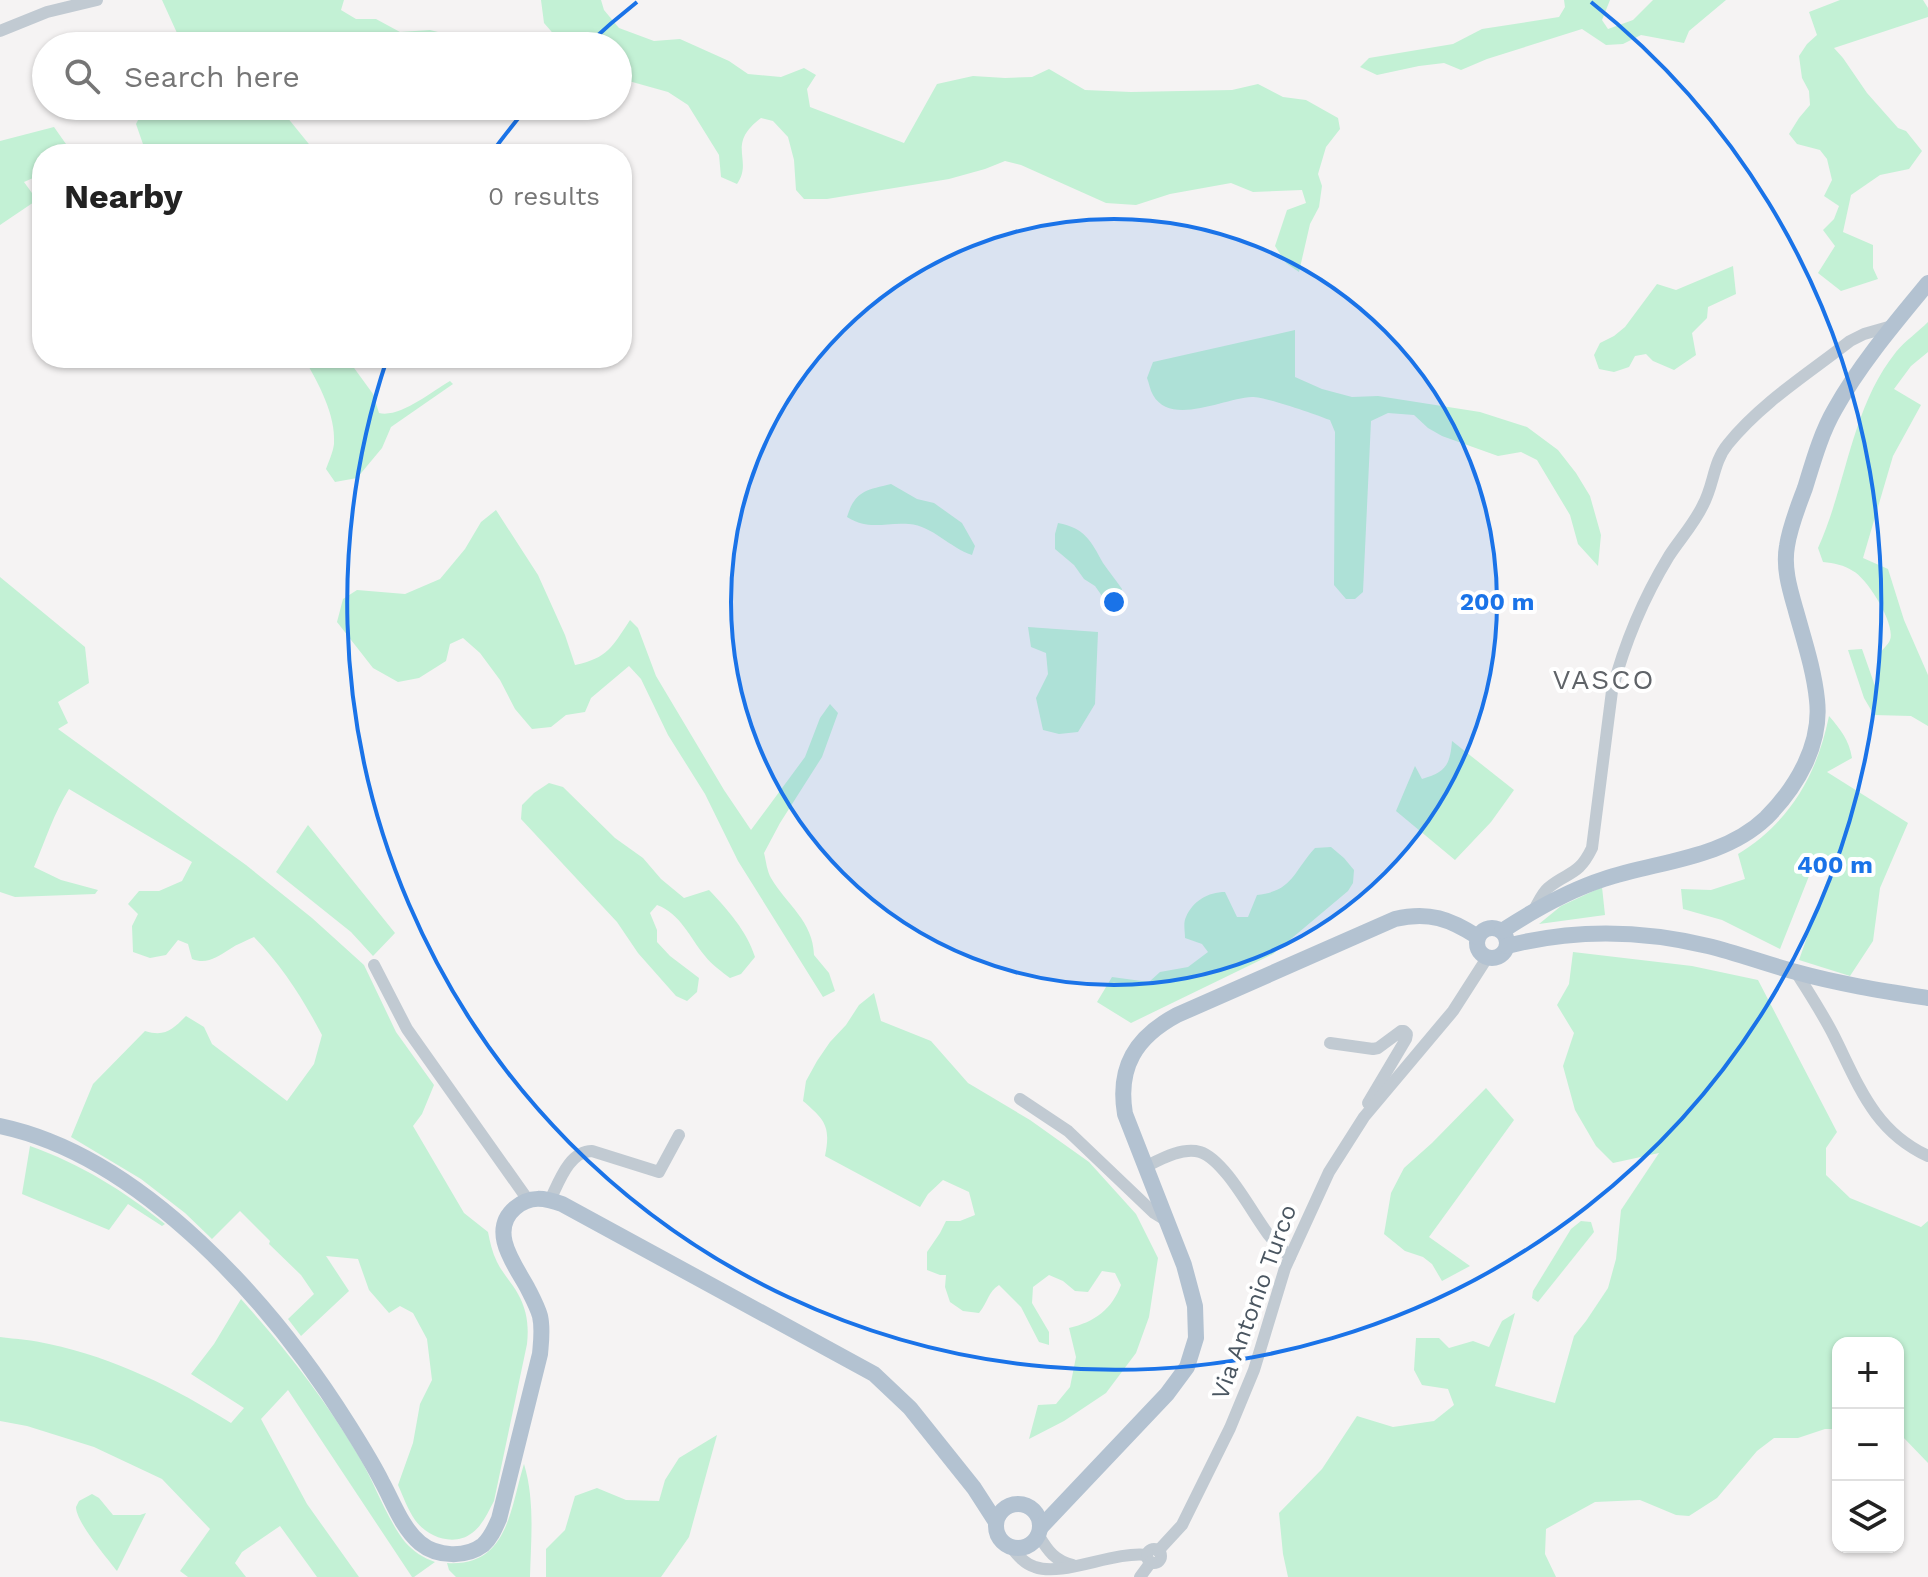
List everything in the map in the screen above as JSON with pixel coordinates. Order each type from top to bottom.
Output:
[{"type":"main road","points":[[1928,283],[1892,326],[1834,410],[1786,548],[1785,566],[1789,586],[1817,697],[1814,740],[1800,773],[1766,818],[1733,842],[1606,878],[1566,894],[1534,910],[1504,939],[1503,954],[1496,958],[1487,958],[1477,946],[1478,937],[1484,930],[1493,928],[1504,939],[1583,934],[1670,938],[1796,972],[1928,998]]},
{"type":"main road","points":[[0,1126],[61,1147],[107,1171],[154,1204],[213,1256],[275,1324],[327,1392],[361,1444],[400,1517],[413,1536],[430,1550],[444,1554],[466,1553],[480,1547],[495,1529],[503,1507],[542,1338],[541,1320],[535,1303],[507,1253],[505,1224],[510,1213],[528,1200],[541,1198],[562,1204],[874,1374],[910,1408],[974,1488],[996,1522],[998,1535],[1011,1547],[1027,1547],[1167,1394],[1187,1367],[1193,1352],[1197,1327],[1195,1306],[1184,1265],[1125,1114],[1122,1097],[1132,1055],[1139,1043],[1161,1023],[1395,919],[1418,916],[1445,919],[1478,937]]},
{"type":"main road","points":[[996,1522],[1002,1510],[1009,1505],[1043,1504],[1080,1487]]},
{"type":"main road","points":[[974,1488],[1009,1505]]},
{"type":"main road","points":[[1029,1506],[1038,1515],[1040,1532]]},
{"type":"street","points":[[0,31],[47,12],[97,0]]},
{"type":"street","points":[[1534,910],[1547,889],[1578,870],[1592,848],[1616,677],[1654,583],[1704,505],[1721,453],[1753,418],[1850,341],[1892,326]]},
{"type":"street","name":"Via Antonio Turco","points":[[1140,1577],[1153,1557],[1182,1525],[1230,1428],[1254,1370],[1285,1268],[1322,1186],[1364,1117],[1453,1011],[1487,958]]},
{"type":"street","points":[[374,965],[422,1052],[528,1200]]},
{"type":"street","points":[[1796,972],[1871,1108],[1898,1138],[1928,1156]]},
{"type":"street","points":[[1330,1043],[1373,1049],[1401,1031],[1407,1034],[1364,1111],[1364,1117]]},
{"type":"street","points":[[1020,1099],[1068,1131],[1154,1213],[1167,1221]]},
{"type":"street","points":[[550,1200],[566,1170],[581,1153],[592,1151],[659,1172],[679,1135]]},
{"type":"street","points":[[1145,1167],[1190,1151],[1209,1157],[1224,1171],[1268,1233],[1290,1257]]},
{"type":"street","points":[[1040,1532],[1055,1558],[1076,1565]]},
{"type":"street","points":[[1011,1547],[1025,1562],[1045,1570],[1125,1555],[1153,1557],[1158,1577]]},
{"type":"green space","points":[[162,0],[344,0],[341,10],[356,19],[376,19],[400,32],[177,32]]},
{"type":"green space","points":[[541,0],[601,0],[604,10],[619,28],[630,32],[552,32],[544,23]]},
{"type":"green space","points":[[1564,0],[1610,0],[1602,20],[1608,29],[1633,20],[1653,0],[1726,0],[1689,31],[1684,43],[1641,35],[1623,44],[1606,45],[1582,29],[1461,70],[1444,63],[1377,75],[1360,67],[1369,58],[1453,44],[1482,29],[1559,17],[1565,7]]},
{"type":"green space","points":[[1840,0],[1923,0],[1928,8],[1928,17],[1834,48],[1867,93],[1922,151],[1909,169],[1880,175],[1851,195],[1843,232],[1873,245],[1873,268],[1878,279],[1841,291],[1818,273],[1835,246],[1823,230],[1834,219],[1839,206],[1824,196],[1832,180],[1827,159],[1820,150],[1797,144],[1789,134],[1810,105],[1799,56],[1817,35],[1809,12]]},
{"type":"green space","points":[[632,33],[654,41],[680,39],[729,61],[748,74],[781,77],[804,68],[816,75],[807,89],[810,107],[904,143],[937,84],[973,76],[1032,77],[1049,69],[1085,90],[1232,90],[1258,84],[1283,97],[1306,100],[1338,118],[1340,129],[1326,147],[1318,174],[1322,186],[1319,207],[1310,224],[1299,272],[1286,263],[1275,246],[1287,210],[1306,203],[1302,190],[1253,192],[1231,183],[1170,194],[1136,205],[1106,203],[1021,165],[1005,161],[949,179],[827,199],[804,199],[796,190],[794,160],[788,137],[773,121],[761,118],[744,136],[743,167],[737,184],[721,177],[719,155],[688,105],[668,92],[632,82]]},
{"type":"green space","points":[[138,120],[289,120],[309,144],[143,144],[136,124]]},
{"type":"green space","points":[[54,127],[66,144],[32,144],[32,178],[24,182],[32,193],[32,203],[0,225],[0,141]]},
{"type":"green space","points":[[1733,266],[1736,294],[1708,307],[1707,318],[1692,333],[1696,355],[1674,370],[1653,361],[1646,354],[1635,356],[1629,367],[1614,372],[1599,369],[1594,355],[1600,343],[1625,327],[1657,284],[1676,290]]},
{"type":"green space","points":[[1928,322],[1928,352],[1911,366],[1894,389],[1921,405],[1893,456],[1863,558],[1888,569],[1904,620],[1928,675],[1928,726],[1911,716],[1874,715],[1864,698],[1848,650],[1862,649],[1875,686],[1879,656],[1890,640],[1889,623],[1866,582],[1850,569],[1823,562],[1818,548],[1869,397],[1896,352]]},
{"type":"green space","points":[[1295,330],[1295,377],[1352,397],[1378,396],[1480,412],[1527,427],[1558,450],[1590,496],[1601,535],[1598,566],[1578,544],[1570,515],[1537,460],[1521,452],[1498,456],[1442,436],[1414,415],[1388,413],[1371,421],[1363,592],[1355,599],[1346,599],[1334,585],[1335,432],[1330,420],[1252,397],[1199,408],[1172,409],[1161,404],[1153,395],[1147,378],[1153,362]]},
{"type":"green space","points":[[310,368],[354,368],[373,394],[379,413],[387,414],[406,408],[450,381],[453,384],[391,427],[382,448],[357,478],[335,482],[326,469],[334,444],[332,421]]},
{"type":"green space","points":[[891,484],[917,499],[934,503],[962,523],[975,546],[972,555],[918,526],[870,525],[847,517],[854,502],[863,493]]},
{"type":"green space","points":[[496,510],[538,575],[575,665],[602,655],[630,620],[638,628],[656,676],[751,830],[805,757],[820,718],[830,704],[838,713],[822,757],[764,853],[771,878],[804,923],[813,943],[814,955],[829,973],[835,991],[823,997],[738,861],[705,794],[668,735],[641,679],[629,666],[591,698],[585,712],[566,715],[551,727],[532,729],[515,709],[500,680],[480,653],[463,638],[450,644],[446,661],[419,678],[398,682],[373,668],[337,622],[343,599],[357,590],[405,594],[440,579],[465,549],[481,522]]},
{"type":"green space","points":[[1058,523],[1075,528],[1091,542],[1122,589],[1118,602],[1107,603],[1095,586],[1055,549]]},
{"type":"green space","points":[[0,577],[85,647],[89,683],[58,702],[68,723],[58,729],[246,865],[364,965],[396,1032],[434,1085],[422,1114],[413,1126],[464,1213],[488,1232],[497,1262],[521,1300],[527,1324],[527,1344],[494,1501],[479,1526],[465,1537],[449,1540],[426,1531],[412,1516],[398,1485],[413,1443],[420,1404],[432,1380],[427,1339],[413,1313],[400,1306],[389,1313],[369,1290],[358,1259],[326,1256],[349,1291],[301,1336],[288,1319],[314,1294],[301,1275],[240,1211],[212,1239],[185,1213],[141,1179],[71,1137],[93,1084],[145,1031],[168,1031],[186,1016],[204,1027],[212,1044],[287,1101],[314,1064],[322,1035],[292,984],[254,937],[207,961],[192,959],[188,944],[178,940],[166,955],[150,958],[133,952],[132,926],[138,914],[128,904],[139,891],[159,891],[182,881],[192,862],[69,789],[34,867],[61,880],[98,890],[95,894],[15,897],[0,892]]},
{"type":"green space","points":[[1028,627],[1098,632],[1095,704],[1078,732],[1059,734],[1043,730],[1036,698],[1048,674],[1046,653],[1031,647]]},
{"type":"green space","points":[[1829,716],[1844,736],[1852,758],[1827,772],[1908,823],[1880,888],[1873,941],[1850,976],[1799,960],[1832,866],[1817,856],[1780,949],[1722,920],[1683,909],[1681,889],[1711,890],[1745,879],[1738,854],[1772,827],[1798,795],[1817,758]]},
{"type":"green space","points":[[1452,741],[1514,790],[1491,822],[1455,860],[1396,811],[1415,766],[1422,779],[1442,770],[1448,762]]},
{"type":"green space","points":[[549,783],[563,787],[615,838],[643,858],[661,879],[684,898],[709,890],[736,921],[755,957],[741,974],[730,978],[717,968],[679,920],[657,905],[650,913],[657,930],[657,942],[699,978],[697,992],[687,1001],[676,996],[638,953],[617,922],[521,819],[522,805]]},
{"type":"green space","points":[[308,825],[395,933],[373,956],[351,932],[276,872]]},
{"type":"green space","points":[[1331,847],[1354,870],[1353,883],[1348,891],[1273,954],[1131,1023],[1097,1002],[1112,977],[1149,982],[1160,972],[1188,967],[1208,952],[1202,944],[1185,938],[1186,917],[1202,898],[1225,892],[1237,917],[1248,917],[1257,895],[1285,885],[1315,848]]},
{"type":"green space","points":[[1602,887],[1605,915],[1539,924],[1561,906]]},
{"type":"green space","points":[[1573,952],[1692,966],[1758,980],[1837,1132],[1826,1148],[1826,1175],[1850,1198],[1921,1227],[1928,1221],[1928,1463],[1904,1438],[1904,1337],[1832,1337],[1832,1429],[1798,1438],[1774,1438],[1757,1451],[1717,1498],[1689,1516],[1676,1515],[1640,1500],[1595,1502],[1546,1529],[1545,1554],[1556,1577],[1288,1577],[1279,1513],[1322,1469],[1357,1416],[1393,1427],[1434,1421],[1454,1405],[1448,1389],[1422,1385],[1414,1370],[1416,1338],[1439,1338],[1449,1348],[1473,1341],[1489,1347],[1502,1321],[1515,1313],[1495,1386],[1555,1403],[1574,1336],[1608,1288],[1616,1259],[1621,1210],[1659,1153],[1613,1163],[1596,1146],[1575,1110],[1563,1066],[1574,1033],[1557,1005],[1569,984]]},
{"type":"green space","points":[[874,993],[881,1021],[931,1041],[968,1083],[1030,1120],[1089,1162],[1136,1214],[1158,1258],[1149,1317],[1136,1353],[1106,1393],[1064,1421],[1029,1439],[1038,1405],[1056,1404],[1070,1387],[1076,1357],[1069,1328],[1101,1313],[1113,1301],[1121,1285],[1115,1273],[1102,1271],[1088,1292],[1075,1291],[1049,1275],[1033,1287],[1032,1303],[1049,1332],[1049,1345],[1039,1342],[1021,1307],[999,1285],[979,1313],[963,1311],[950,1302],[945,1287],[946,1275],[927,1270],[927,1252],[946,1221],[960,1221],[975,1215],[969,1192],[943,1180],[920,1207],[825,1156],[827,1137],[824,1124],[803,1101],[806,1081],[830,1042],[859,1005]]},
{"type":"green space","points":[[1486,1088],[1514,1120],[1429,1237],[1470,1266],[1442,1281],[1432,1264],[1423,1257],[1405,1251],[1384,1234],[1391,1193],[1404,1168]]},
{"type":"green space","points":[[30,1146],[101,1179],[165,1224],[162,1226],[128,1204],[109,1230],[22,1194]]},
{"type":"green space","points":[[1581,1221],[1591,1222],[1594,1232],[1538,1302],[1532,1298],[1533,1291],[1571,1229]]},
{"type":"green space","points":[[241,1299],[289,1355],[332,1414],[405,1542],[418,1554],[435,1562],[414,1577],[288,1390],[261,1419],[307,1504],[359,1577],[317,1577],[280,1526],[242,1552],[235,1563],[246,1577],[188,1577],[180,1571],[210,1529],[162,1479],[94,1447],[0,1421],[0,1337],[49,1344],[97,1357],[166,1386],[231,1423],[244,1408],[191,1374],[214,1344]]},
{"type":"green space","points":[[717,1435],[689,1537],[661,1577],[546,1577],[546,1549],[565,1530],[575,1496],[597,1488],[626,1500],[659,1501],[665,1480],[679,1458]]},
{"type":"green space","points":[[524,1464],[531,1506],[530,1577],[456,1577],[447,1563],[467,1562],[483,1556],[503,1532]]},
{"type":"green space","points":[[92,1494],[113,1515],[146,1513],[117,1571],[77,1514],[79,1501]]},
{"type":"district","name":"VASCO","points":[[1604,679]]}]
